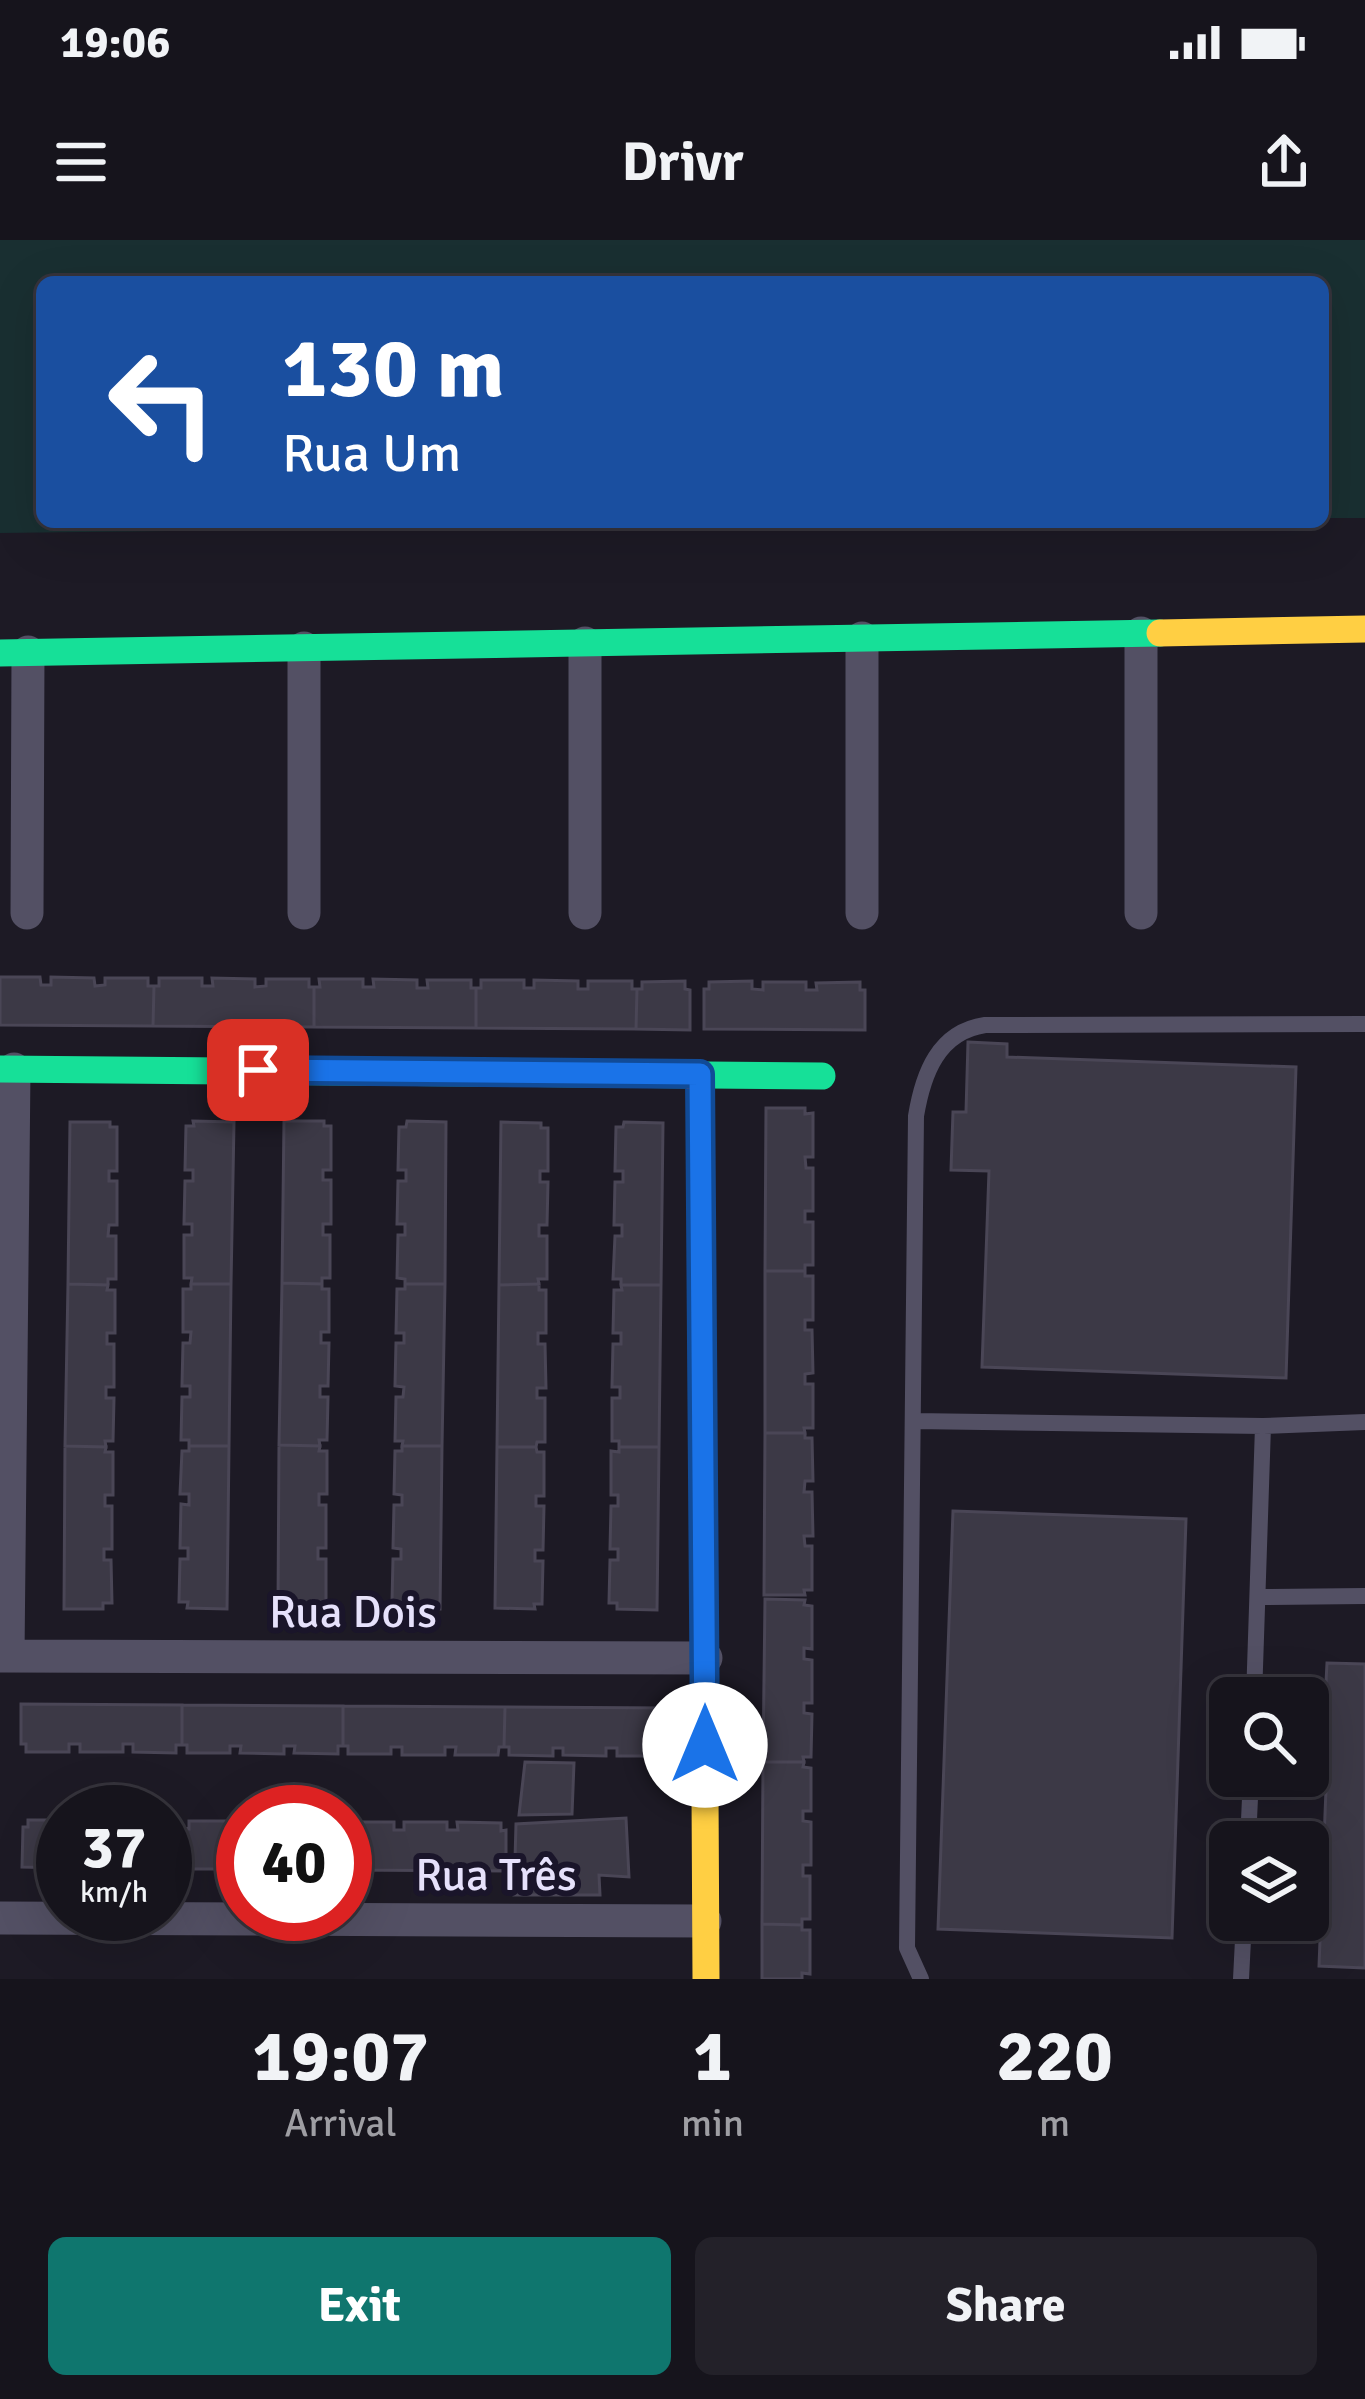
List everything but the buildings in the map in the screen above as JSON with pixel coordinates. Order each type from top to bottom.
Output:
[{"type":"street","points":[[27,913],[14,652],[1365,629]]},
{"type":"street","points":[[1141,633],[1141,914]]},
{"type":"street","points":[[862,638],[862,913]]},
{"type":"street","points":[[585,643],[585,914]]},
{"type":"street","points":[[304,648],[304,913]]},
{"type":"street","points":[[4,1657],[7,1069],[822,1076]]},
{"type":"street","points":[[700,1074],[706,1979]]},
{"type":"street","name":"Rua Dois","points":[[4,1657],[706,1658]]},
{"type":"street","name":"Rua Três","points":[[0,1918],[705,1921]]},
{"type":"lane","points":[[921,1979],[907,1948],[916,1116],[921,1088],[941,1047],[970,1027],[986,1024],[1365,1024]]},
{"type":"lane","points":[[914,1421],[1263,1426],[1365,1422]]},
{"type":"lane","points":[[1255,1677],[1263,1426]]},
{"type":"lane","points":[[1259,1597],[1365,1596]]},
{"type":"lane","points":[[1241,1979],[1243,1941]]},
{"type":"green space","points":[[0,240],[1365,240],[1365,518],[1329,518],[1329,276],[36,276],[36,528],[445,528],[0,533]]},
{"type":"traffic: fast","points":[[0,653],[1160,633]]},
{"type":"traffic: fast","points":[[0,1069],[822,1076]]},
{"type":"traffic: slow","points":[[1160,633],[1365,629]]},
{"type":"traffic: slow","points":[[704,1607],[706,1979]]},
{"type":"traffic: jam","points":[[700,1074],[704,1607]]},
{"type":"route","points":[[258,1070],[700,1074],[705,1745]]}]
